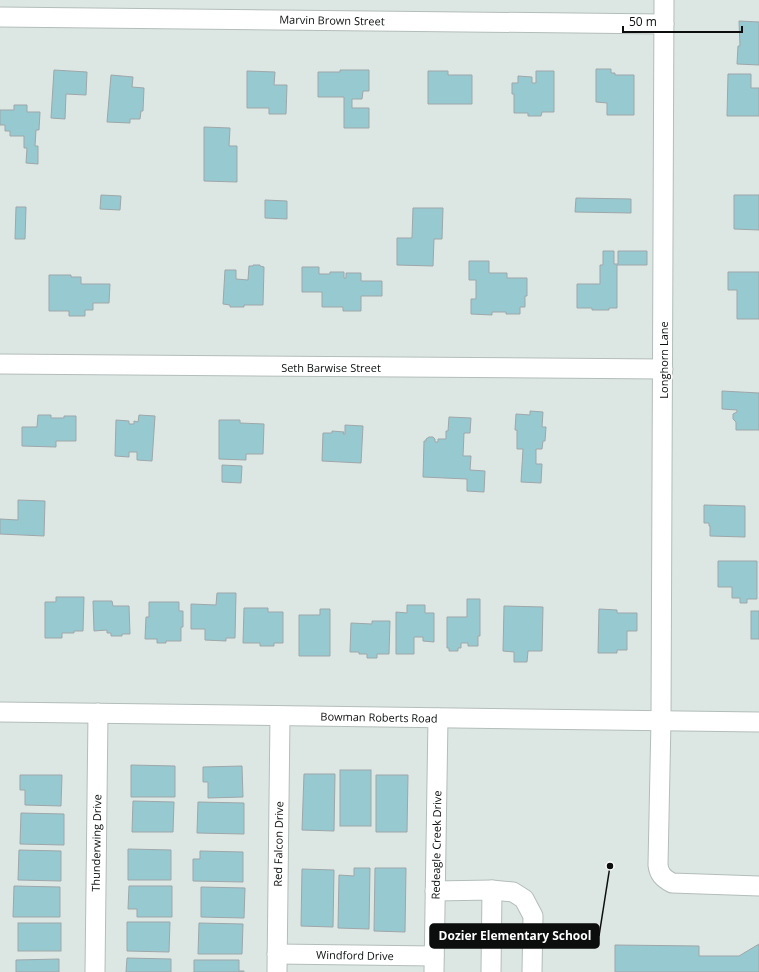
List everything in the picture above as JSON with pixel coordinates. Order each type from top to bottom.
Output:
[{"type":"street","name":"Longhorn Lane","points":[[664,0],[662,720],[658,865],[659,872],[664,879],[672,883],[759,886]]},
{"type":"street","name":"Marvin Brown Street","points":[[0,17],[664,24]]},
{"type":"street","name":"Seth Barwise Street","points":[[0,364],[663,369]]},
{"type":"street","name":"Bowman Roberts Road","points":[[0,712],[759,722]]},
{"type":"street","name":"Thunderwing Drive","points":[[95,972],[98,713]]},
{"type":"street","name":"Red Falcon Drive","points":[[277,963],[280,716]]},
{"type":"street","name":"Redeagle Creek Drive","points":[[434,964],[438,718]]},
{"type":"street","points":[[491,972],[492,890]]},
{"type":"street","points":[[435,891],[492,890],[513,892],[524,898],[533,916],[532,972]]},
{"type":"street","name":"Windford Drive","points":[[277,963],[434,964]]},
{"type":"building","points":[[739,21],[759,22],[759,65],[737,64],[738,46],[740,46]]},
{"type":"building","points":[[596,69],[611,69],[611,73],[615,73],[615,75],[634,75],[634,115],[607,115],[607,103],[596,102]]},
{"type":"building","points":[[54,70],[87,72],[86,95],[66,94],[65,119],[51,118]]},
{"type":"building","points":[[340,70],[369,70],[369,91],[363,91],[362,99],[352,99],[352,108],[369,108],[369,128],[344,128],[344,97],[318,97],[318,72],[340,72]]},
{"type":"building","points":[[247,71],[275,72],[274,85],[287,85],[286,114],[269,114],[269,108],[247,108]]},
{"type":"building","points":[[428,71],[448,71],[448,75],[472,75],[472,104],[428,104]]},
{"type":"building","points":[[536,71],[554,71],[554,112],[542,112],[541,116],[528,116],[528,113],[514,113],[514,94],[512,94],[512,83],[518,83],[518,76],[532,77],[532,83],[536,83]]},
{"type":"building","points":[[728,74],[751,74],[751,88],[759,88],[759,116],[727,116]]},
{"type":"building","points":[[111,75],[133,77],[132,87],[144,88],[143,111],[141,111],[140,119],[130,119],[130,123],[107,122]]},
{"type":"building","points":[[14,105],[27,105],[27,112],[40,112],[39,130],[36,130],[35,146],[38,146],[38,164],[26,163],[27,148],[24,148],[24,136],[10,136],[10,131],[5,131],[5,125],[0,125],[0,110],[14,110]]},
{"type":"building","points":[[204,127],[230,128],[229,146],[237,146],[237,182],[204,181]]},
{"type":"building","points":[[101,195],[121,196],[120,210],[100,209]]},
{"type":"building","points":[[734,195],[759,195],[759,230],[734,229]]},
{"type":"building","points":[[576,198],[631,199],[631,213],[575,212]]},
{"type":"building","points":[[265,200],[287,201],[287,219],[265,218]]},
{"type":"building","points":[[16,207],[26,207],[25,239],[15,239]]},
{"type":"building","points":[[413,208],[443,208],[442,239],[434,239],[433,266],[397,265],[397,238],[412,238]]},
{"type":"building","points":[[603,251],[614,251],[614,264],[618,264],[618,251],[647,251],[647,265],[617,265],[617,308],[609,308],[609,310],[592,310],[592,308],[577,308],[577,284],[600,284],[600,265],[603,265]]},
{"type":"building","points":[[469,261],[489,261],[489,273],[507,273],[507,278],[527,278],[527,296],[525,296],[525,307],[520,307],[520,314],[492,312],[492,315],[471,314],[471,299],[476,299],[476,280],[469,280]]},
{"type":"building","points":[[260,265],[264,267],[263,305],[230,307],[230,305],[223,304],[225,270],[236,270],[236,279],[248,280],[249,266]]},
{"type":"building","points":[[302,267],[319,267],[319,274],[344,272],[344,278],[346,278],[346,273],[361,273],[361,281],[382,281],[382,296],[361,296],[361,311],[343,311],[343,307],[322,307],[322,292],[302,292]]},
{"type":"building","points":[[728,272],[759,272],[759,319],[737,319],[737,290],[728,290]]},
{"type":"building","points":[[49,275],[71,275],[71,277],[81,277],[81,284],[110,284],[109,303],[93,303],[93,310],[85,310],[85,316],[69,316],[69,311],[49,311]]},
{"type":"building","points":[[722,391],[759,393],[759,430],[736,430],[736,422],[733,419],[733,414],[737,412],[737,410],[722,409]]},
{"type":"building","points":[[530,411],[543,412],[542,427],[546,427],[545,441],[543,441],[542,449],[536,449],[536,464],[542,464],[541,483],[521,482],[523,449],[517,449],[517,430],[515,430],[516,414],[530,415]]},
{"type":"building","points":[[38,415],[51,415],[51,418],[76,416],[76,441],[56,441],[56,447],[22,446],[22,427],[37,427]]},
{"type":"building","points":[[139,415],[155,416],[152,461],[137,460],[137,452],[129,452],[129,457],[115,456],[116,420],[129,421],[129,424],[134,424],[134,421],[138,422]]},
{"type":"building","points":[[449,417],[471,418],[470,433],[464,433],[463,456],[471,456],[470,470],[485,471],[484,492],[467,491],[467,479],[423,477],[424,441],[426,441],[429,437],[433,437],[435,442],[438,442],[438,439],[446,439]]},
{"type":"building","points":[[219,420],[240,420],[240,423],[264,424],[263,454],[246,454],[246,460],[219,459]]},
{"type":"building","points":[[345,425],[363,426],[361,463],[322,461],[323,433],[332,433],[332,431],[344,432],[343,434],[345,434]]},
{"type":"building","points":[[222,465],[242,466],[241,483],[222,482]]},
{"type":"building","points":[[18,500],[45,501],[44,536],[0,534],[0,519],[18,520]]},
{"type":"building","points":[[704,505],[745,506],[745,537],[710,536],[709,523],[704,523]]},
{"type":"building","points":[[718,561],[757,561],[757,599],[747,599],[747,603],[740,603],[740,598],[732,598],[732,587],[718,587]]},
{"type":"building","points":[[217,593],[236,593],[235,638],[226,638],[226,641],[205,640],[205,629],[191,629],[191,604],[216,605]]},
{"type":"building","points":[[56,597],[84,597],[83,631],[62,633],[62,638],[45,638],[45,602],[56,602]]},
{"type":"building","points":[[467,599],[480,599],[480,636],[478,636],[478,646],[468,646],[468,643],[461,643],[461,648],[458,648],[458,651],[449,651],[449,648],[447,648],[447,617],[467,617]]},
{"type":"building","points":[[93,601],[112,601],[113,606],[129,606],[130,634],[111,636],[111,633],[107,633],[107,630],[94,631]]},
{"type":"building","points":[[149,602],[179,602],[179,611],[183,611],[181,641],[166,641],[166,643],[157,643],[157,639],[145,639],[146,617],[149,617]]},
{"type":"building","points":[[407,605],[425,605],[425,613],[434,613],[434,642],[423,641],[423,637],[414,637],[414,654],[396,654],[396,612],[407,613]]},
{"type":"building","points":[[504,606],[543,607],[542,651],[528,651],[527,662],[514,662],[514,652],[503,651]]},
{"type":"building","points":[[244,608],[268,608],[268,612],[283,612],[283,643],[274,643],[274,646],[260,646],[260,643],[243,643]]},
{"type":"building","points":[[320,609],[330,609],[330,656],[299,656],[299,615],[320,615]]},
{"type":"building","points":[[599,609],[617,610],[617,613],[637,613],[637,631],[627,631],[627,650],[617,650],[617,653],[598,653]]},
{"type":"building","points":[[751,611],[759,611],[759,639],[751,639]]},
{"type":"building","points":[[372,621],[390,621],[389,654],[377,654],[377,658],[367,658],[367,654],[350,652],[351,623],[372,624]]},
{"type":"building","points":[[131,765],[175,766],[175,797],[131,797]]},
{"type":"building","points":[[242,766],[243,797],[208,798],[208,782],[203,782],[203,767]]},
{"type":"building","points":[[340,770],[371,770],[371,826],[340,826]]},
{"type":"building","points":[[304,774],[335,774],[334,831],[302,830]]},
{"type":"building","points":[[20,775],[62,775],[61,806],[25,805],[25,790],[20,790]]},
{"type":"building","points":[[376,775],[408,775],[407,832],[376,832]]},
{"type":"building","points":[[133,801],[174,802],[173,832],[132,832]]},
{"type":"building","points":[[198,802],[244,803],[244,834],[197,833]]},
{"type":"building","points":[[21,813],[64,814],[64,845],[20,844]]},
{"type":"building","points":[[128,849],[171,850],[171,880],[128,880]]},
{"type":"building","points":[[19,850],[61,851],[61,881],[18,880]]},
{"type":"building","points":[[200,851],[243,852],[243,882],[193,881],[193,859],[200,859]]},
{"type":"building","points":[[354,868],[370,868],[369,929],[338,928],[339,875],[354,876]]},
{"type":"building","points":[[375,868],[406,868],[405,932],[374,931]]},
{"type":"building","points":[[302,869],[334,870],[333,927],[301,926]]},
{"type":"building","points":[[14,886],[60,887],[60,917],[13,917]]},
{"type":"building","points":[[129,886],[172,886],[172,917],[137,917],[137,909],[128,909]]},
{"type":"building","points":[[201,887],[245,888],[244,918],[201,917]]},
{"type":"building","points":[[127,922],[170,922],[169,952],[127,951]]},
{"type":"building","points":[[18,923],[61,923],[61,951],[18,951]]},
{"type":"building","points":[[199,923],[243,924],[242,954],[198,954]]},
{"type":"building","points":[[759,944],[759,972],[615,972],[615,945],[699,946],[699,956],[739,956]]},
{"type":"building","points":[[127,958],[171,959],[171,972],[126,972]]},
{"type":"building","points":[[59,959],[59,972],[16,972],[16,960]]},
{"type":"building","points":[[194,960],[239,960],[239,971],[244,972],[194,972]]},
{"type":"place","name":"Dozier Elementary School","points":[[610,866]]}]
